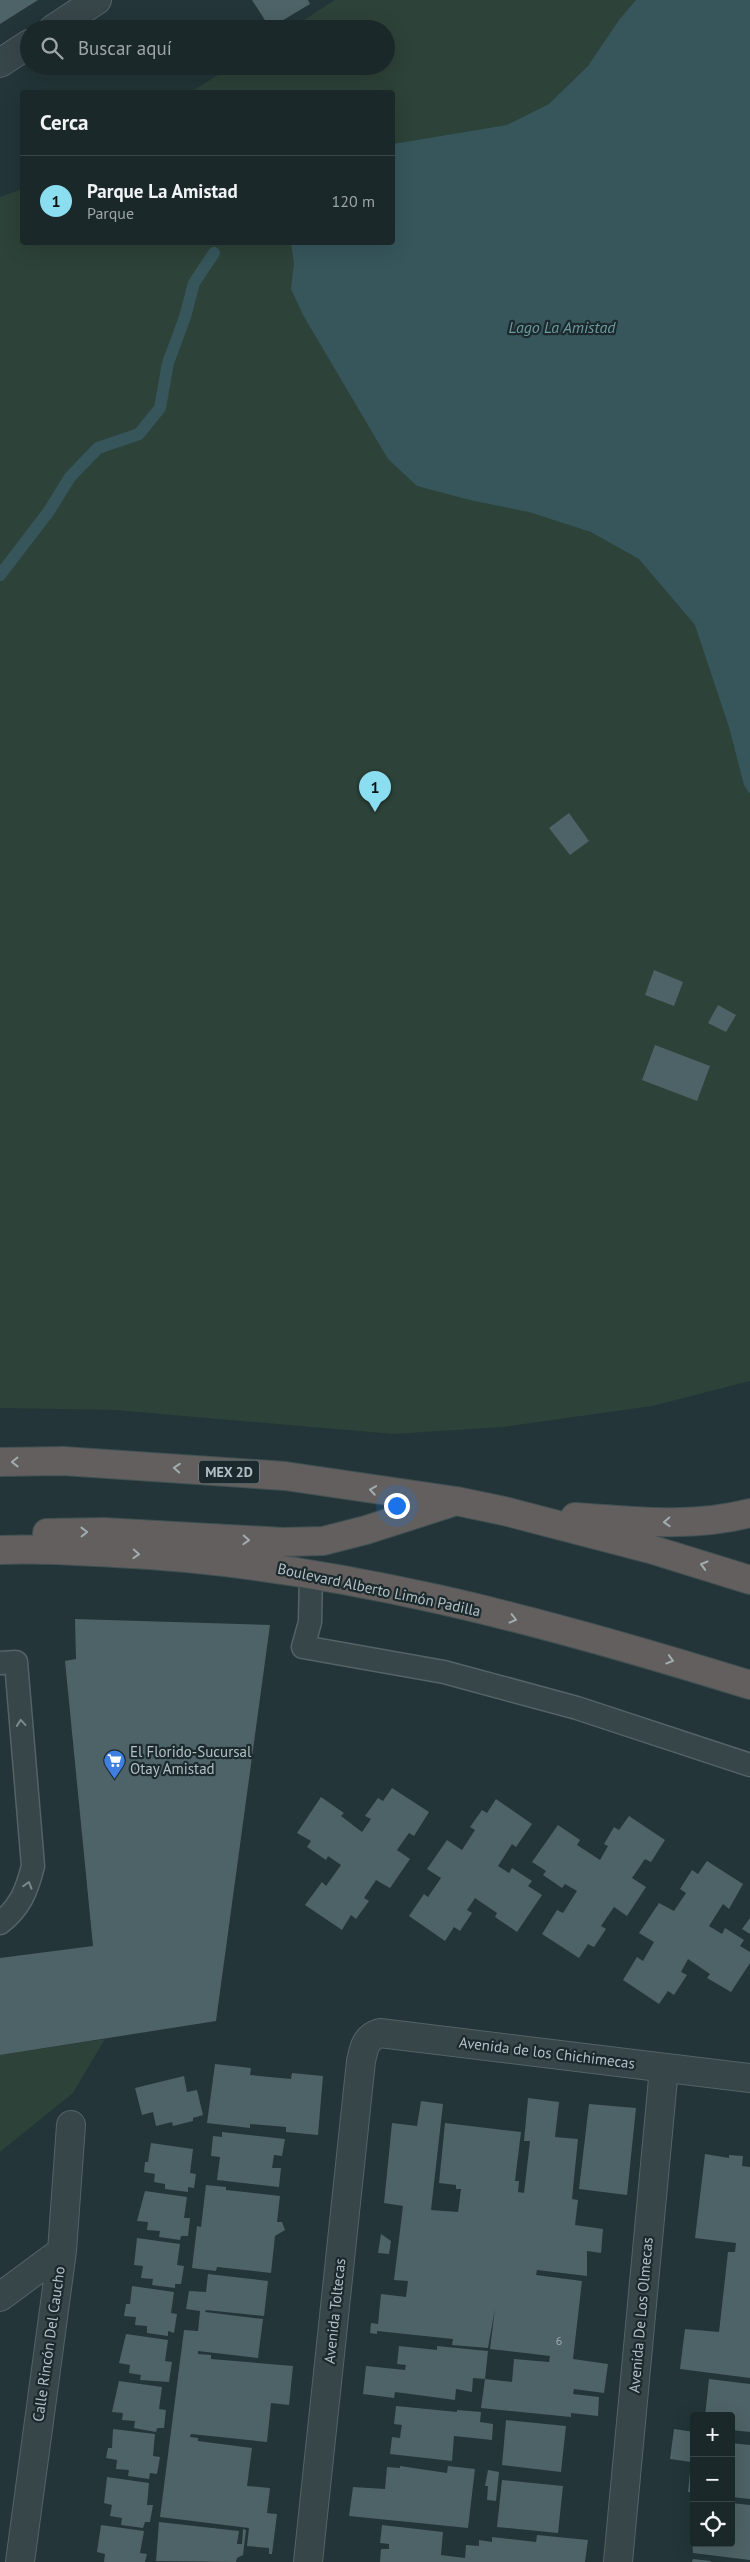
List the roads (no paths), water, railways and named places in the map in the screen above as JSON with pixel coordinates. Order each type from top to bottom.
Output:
[{"type":"highway","name":"MEX 2D","points":[[0,1462],[63,1461],[285,1476],[456,1501],[504,1511],[650,1550],[750,1580]]},
{"type":"highway","points":[[0,1538],[48,1533],[104,1532],[283,1542],[323,1541],[366,1530],[456,1501]]},
{"type":"highway","points":[[504,1511],[652,1523],[726,1520],[750,1513]]},
{"type":"highway","name":"Boulevard Alberto Limón Padilla","points":[[0,1550],[64,1550],[182,1556],[311,1574],[494,1614],[646,1653],[750,1685]]},
{"type":"street","points":[[65,20],[91,2]]},
{"type":"street","points":[[0,63],[20,50]]},
{"type":"street","name":"Avenida de los Chichimecas","points":[[361,2061],[365,2046],[371,2036],[380,2033],[750,2078]]},
{"type":"street","name":"Avenida Toltecas","points":[[308,2562],[361,2061]]},
{"type":"street","name":"Avenida De Los Olmecas","points":[[618,2562],[664,2068]]},
{"type":"street","name":"Calle Rincón Del Caucho","points":[[20,2562],[62,2251],[71,2125]]},
{"type":"street","points":[[0,2297],[62,2251]]},
{"type":"lane","points":[[311,1574],[310,1622],[304,1647],[444,1672],[577,1708],[750,1765]]},
{"type":"lane","points":[[0,1663],[16,1662],[33,1866],[27,1891],[11,1915],[0,1923]]},
{"type":"water","name":"Lago La Amistad","points":[[636,0],[750,0],[750,794],[744,785],[729,727],[695,625],[639,559],[591,532],[529,512],[470,500],[417,486],[388,459],[303,315],[291,289],[294,263],[291,245],[395,245],[395,144],[507,125],[549,104],[588,66],[619,20]]},
{"type":"waterway","points":[[0,575],[49,511],[70,477],[98,448],[139,434],[160,408],[168,363],[185,317],[194,283],[214,253]]},
{"type":"place","name":"Parque La Amistad","points":[[375,812]]},
{"type":"place","name":"El Florido-Sucursal Otay Amistad","points":[[114,1780]]}]
